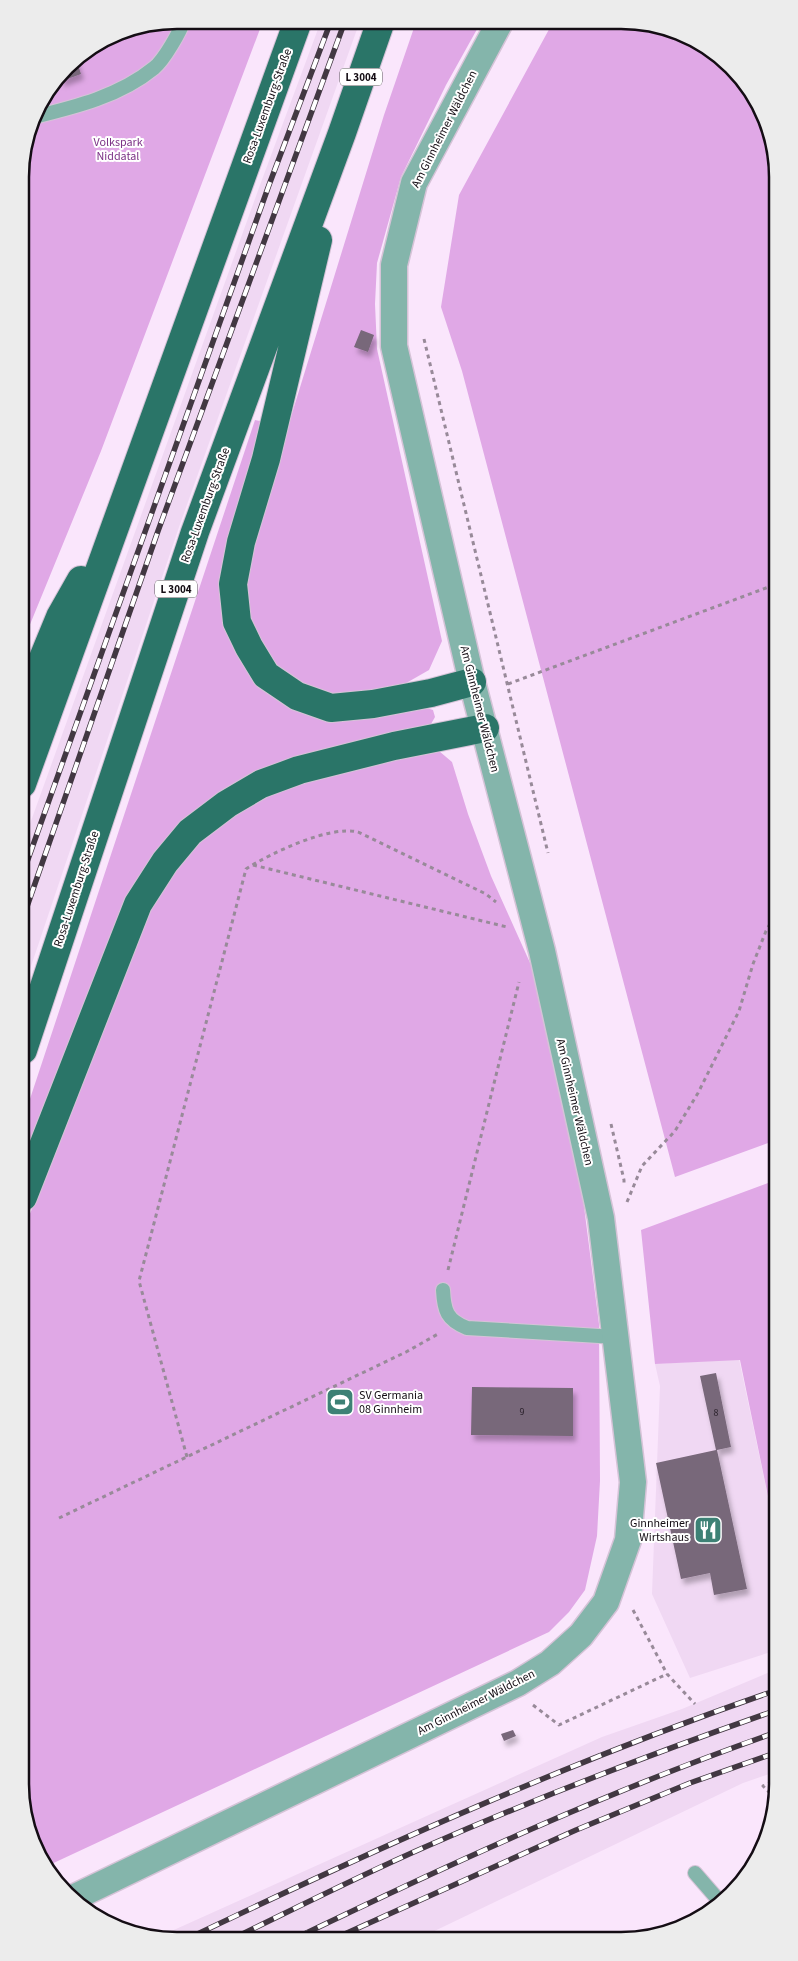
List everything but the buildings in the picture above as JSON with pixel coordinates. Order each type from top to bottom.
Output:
[{"type":"highway","name":"Rosa-Luxemburg-Straße","points":[[29,764],[295,29]]},
{"type":"highway","name":"Rosa-Luxemburg-Straße","points":[[29,1032],[195,532],[342,133],[378,29]]},
{"type":"highway","points":[[342,133],[268,450],[240,550],[233,584],[237,622],[266,675],[297,696],[331,708],[373,704],[431,694],[472,682]]},
{"type":"highway","points":[[29,693],[60,617],[120,509]]},
{"type":"highway","points":[[29,1182],[138,904],[165,862],[190,832],[227,804],[261,784],[299,770],[394,746],[485,728]]},
{"type":"street","name":"Am Ginnheimer Wäldchen","points":[[79,1895],[518,1682],[550,1663],[581,1635],[610,1596],[628,1540],[633,1482],[601,1218],[542,951],[472,682],[394,346],[394,264],[414,183],[496,29]]},
{"type":"lane","points":[[43,115],[79,106],[117,91],[155,68],[181,29]]},
{"type":"lane","points":[[443,1290],[444,1303],[448,1315],[456,1324],[467,1328],[616,1338]]},
{"type":"lane","points":[[695,1873],[716,1897]]},
{"type":"path","points":[[423,338],[549,859]]},
{"type":"path","points":[[508,684],[769,587]]},
{"type":"path","points":[[187,1457],[139,1281],[246,869],[308,839],[349,830],[358,832],[486,894],[496,902]]},
{"type":"path","points":[[252,865],[510,928]]},
{"type":"path","points":[[624,1196],[625,1203],[642,1166],[675,1131],[698,1093],[739,1011],[753,964],[769,926]]},
{"type":"path","points":[[443,1290],[520,980]]},
{"type":"path","points":[[611,1121],[624,1180],[624,1188]]},
{"type":"path","points":[[59,1518],[406,1352],[456,1324]]},
{"type":"path","points":[[630,1605],[666,1674],[695,1704]]},
{"type":"path","points":[[536,1709],[559,1725],[666,1674]]},
{"type":"path","points":[[769,1784],[763,1786],[769,1792]]},
{"type":"shaded area","points":[[318,29],[357,29],[179,527],[29,972],[29,827]]},
{"type":"shaded area","points":[[739,1359],[769,1502],[769,1653],[690,1678],[652,1594],[660,1386],[655,1364]]},
{"type":"shaded area","points":[[769,1672],[769,1774],[743,1783],[432,1932],[170,1932],[602,1737],[682,1709]]},
{"type":"green space","name":"Volkspark Niddatal","points":[[167,29],[260,29],[101,451],[29,627],[29,167],[34,139],[40,120],[54,95],[72,72],[87,59],[120,40],[139,34]]},
{"type":"green space","points":[[414,29],[477,29],[446,85],[401,177],[377,263],[375,304],[377,349],[442,641],[429,670],[401,686],[333,696],[304,686],[278,666],[260,642],[248,616],[244,587],[248,548],[277,462],[384,115]]},
{"type":"green space","points":[[549,29],[631,29],[669,37],[687,44],[711,59],[739,87],[758,120],[764,139],[769,177],[769,1143],[675,1177],[462,371],[441,307],[459,195]]},
{"type":"green space","points":[[255,420],[264,422],[227,621],[330,719],[378,717],[420,709],[433,710],[435,717],[431,724],[254,774],[220,792],[185,824],[29,1153],[29,1102]]},
{"type":"green space","name":"SV Germania 08 Ginnheim","points":[[439,751],[452,762],[468,814],[491,876],[531,965],[569,1119],[581,1183],[599,1324],[600,1481],[597,1536],[585,1590],[569,1612],[549,1632],[52,1864],[40,1841],[34,1822],[29,1784],[29,1216],[149,911],[174,868],[201,839],[230,813],[267,793],[395,756]]},
{"type":"green space","points":[[769,1183],[769,1501],[740,1360],[655,1364],[641,1230]]},
{"type":"railway","points":[[29,856],[269,185],[328,29]]},
{"type":"railway","points":[[29,901],[158,531],[342,29]]},
{"type":"railway","points":[[202,1932],[406,1837],[480,1805],[627,1745],[769,1693]]},
{"type":"railway","points":[[246,1932],[377,1869],[469,1828],[600,1775],[769,1713]]},
{"type":"railway","points":[[309,1932],[534,1828],[655,1778],[769,1735]]},
{"type":"railway","points":[[349,1932],[576,1830],[690,1783],[769,1755]]},
{"type":"place","name":"SV Germania 08 Ginnheim","points":[[340,1402]]},
{"type":"place","name":"Ginnheimer Wirtshaus","points":[[708,1530]]}]
